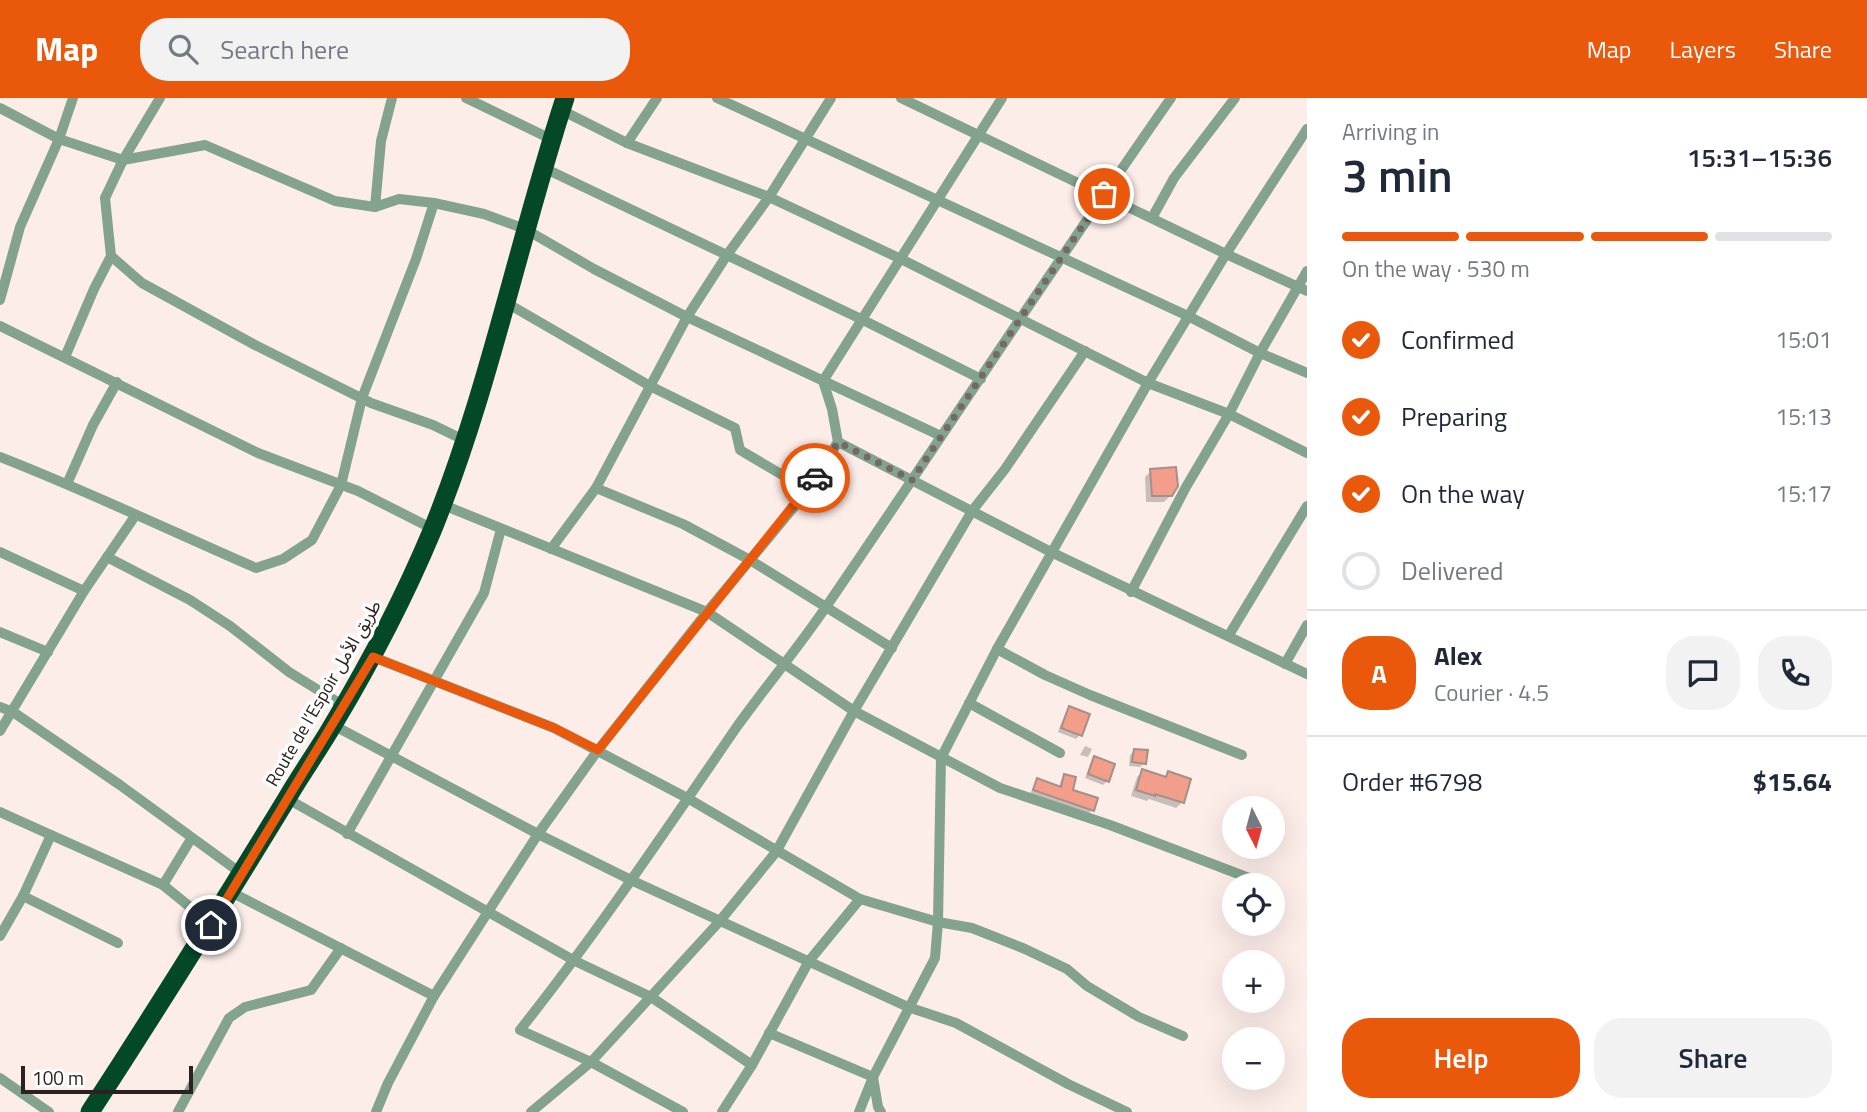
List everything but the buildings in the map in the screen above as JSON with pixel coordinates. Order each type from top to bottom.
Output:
[{"type":"highway","name":"Route de l’Espoir طريق الأمل","points":[[90,1112],[211,925],[286,798],[333,725],[373,657],[404,595],[433,529],[466,441],[563,104]]},
{"type":"street","points":[[0,300],[20,227],[59,139],[73,98]]},
{"type":"street","points":[[65,357],[111,256],[106,198],[123,160],[160,98]]},
{"type":"street","points":[[375,207],[381,141],[392,98]]},
{"type":"street","points":[[466,98],[553,140]]},
{"type":"street","points":[[627,143],[657,98]]},
{"type":"street","points":[[717,98],[1307,373]]},
{"type":"street","points":[[551,549],[596,488],[687,317],[769,197],[831,98]]},
{"type":"street","points":[[901,98],[1302,288]]},
{"type":"street","points":[[926,110],[931,98]]},
{"type":"street","points":[[376,1112],[388,1083],[434,996],[538,834],[598,750],[706,612],[808,490],[838,442],[823,381],[1002,98]]},
{"type":"street","points":[[683,1112],[591,1062],[520,1030],[575,961],[633,881],[737,727],[826,608],[1171,98]]},
{"type":"street","points":[[1152,218],[1174,178],[1235,98]]},
{"type":"street","points":[[563,104],[627,143],[769,197],[1148,383],[1229,414],[1307,453]]},
{"type":"street","points":[[0,108],[59,139],[123,160],[205,145],[335,201],[375,207],[399,200],[434,203],[484,214],[525,229],[594,269],[687,317],[941,436]]},
{"type":"street","points":[[859,1112],[873,1077],[935,958],[941,758],[997,649],[1148,383],[1226,254],[1306,134]]},
{"type":"street","points":[[544,168],[981,379]]},
{"type":"street","points":[[0,457],[256,568],[283,559],[312,540],[341,485],[362,398],[434,203]]},
{"type":"street","points":[[111,256],[142,283],[255,345],[362,398],[466,441]]},
{"type":"street","points":[[1132,592],[1260,353],[1302,288],[1307,271]]},
{"type":"street","points":[[505,302],[650,386],[734,428],[740,450],[808,490]]},
{"type":"street","points":[[0,326],[258,453],[341,485],[433,529]]},
{"type":"street","points":[[531,1112],[591,1062],[719,922],[776,852],[854,711],[972,511],[1005,469],[1085,351]]},
{"type":"street","points":[[67,484],[93,425],[117,382]]},
{"type":"street","points":[[838,442],[1051,552],[1307,674]]},
{"type":"street","points":[[596,488],[683,524],[750,560],[892,648]]},
{"type":"street","points":[[441,504],[706,612],[854,711],[1000,788],[1110,825],[1236,873]]},
{"type":"street","points":[[1229,635],[1307,506]]},
{"type":"street","points":[[0,731],[84,591],[135,516]]},
{"type":"street","points":[[347,834],[484,593],[501,528]]},
{"type":"street","points":[[0,552],[84,591]]},
{"type":"street","points":[[107,557],[190,600],[230,626],[289,672],[344,706]]},
{"type":"street","points":[[1285,664],[1307,625]]},
{"type":"street","points":[[0,632],[48,652]]},
{"type":"street","points":[[997,649],[1090,695],[1242,755]]},
{"type":"street","points":[[373,657],[554,728],[689,800],[860,899],[937,922],[972,928],[1026,949],[1067,970],[1087,986],[1139,1017],[1183,1036]]},
{"type":"street","points":[[969,703],[1059,754]]},
{"type":"street","points":[[0,707],[13,712],[120,785],[242,874]]},
{"type":"street","points":[[333,725],[538,834],[633,881],[908,1007],[956,1023],[1068,1084],[1127,1112]]},
{"type":"street","points":[[286,798],[488,914],[575,961],[651,997],[752,1065]]},
{"type":"street","points":[[0,812],[163,885],[211,925]]},
{"type":"street","points":[[0,936],[23,896],[51,835]]},
{"type":"street","points":[[163,885],[191,839]]},
{"type":"street","points":[[231,892],[434,996]]},
{"type":"street","points":[[23,896],[118,943]]},
{"type":"street","points":[[722,1112],[752,1065],[809,961],[860,899]]},
{"type":"street","points":[[178,1112],[229,1018],[245,1007],[311,990],[341,948]]},
{"type":"street","points":[[769,1033],[873,1077]]},
{"type":"street","points":[[873,1077],[881,1112]]},
{"type":"street","points":[[0,1078],[49,1112]]},
{"type":"way so far","points":[[815,478],[838,442],[912,480],[1104,194]]},
{"type":"route","points":[[211,925],[373,657],[554,728],[598,750],[815,478]]}]
